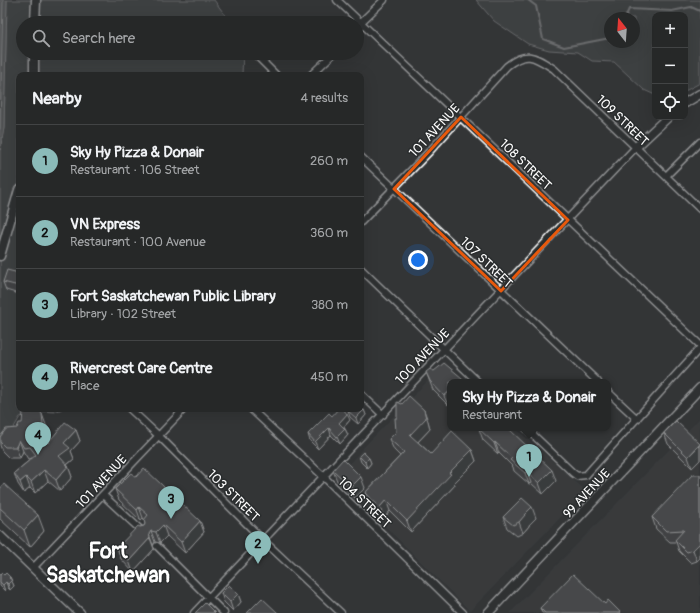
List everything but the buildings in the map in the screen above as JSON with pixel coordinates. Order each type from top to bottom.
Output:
[{"type":"main road","points":[[35,16],[36,0]]},
{"type":"main road","points":[[34,60],[34,72]]},
{"type":"main road","points":[[688,101],[700,94]]},
{"type":"main road","name":"100 AVENUE","points":[[636,147],[665,120]]},
{"type":"main road","points":[[0,256],[16,200]]},
{"type":"main road","name":"99 AVENUE","points":[[488,613],[700,388]]},
{"type":"main road","points":[[0,536],[80,613]]},
{"type":"street","name":"108 STREET","points":[[337,0],[352,16]]},
{"type":"street","points":[[364,19],[384,0]]},
{"type":"street","name":"108 STREET","points":[[364,29],[461,117],[700,344]]},
{"type":"street","name":"101 AVENUE","points":[[364,219],[394,189],[507,66],[521,57],[525,57]]},
{"type":"street","name":"109 STREET","points":[[525,57],[534,57],[554,69],[700,209]]},
{"type":"street","points":[[261,60],[273,72]]},
{"type":"street","points":[[314,72],[327,60]]},
{"type":"street","points":[[666,176],[700,142]]},
{"type":"street","name":"100 AVENUE","points":[[194,613],[636,147]]},
{"type":"street","name":"107 STREET","points":[[364,160],[595,379]]},
{"type":"street","points":[[364,272],[475,379]]},
{"type":"street","points":[[529,431],[573,473],[580,477],[588,473],[700,348]]},
{"type":"street","points":[[611,395],[637,419]]},
{"type":"street","points":[[364,397],[383,415]]},
{"type":"street","name":"103 STREET","points":[[133,412],[263,540],[341,613]]},
{"type":"street","name":"101 AVENUE","points":[[33,568],[181,412]]},
{"type":"street","name":"104 STREET","points":[[254,412],[324,477],[463,613]]},
{"type":"street","points":[[103,495],[145,534]]},
{"type":"street","points":[[157,546],[224,613]]},
{"type":"highlighted area","points":[[461,117],[568,220],[501,291],[394,189]]},
{"type":"shaded area","points":[[7,0],[214,0],[226,16],[16,16],[16,60],[243,60],[242,72],[16,72],[16,412],[36,412],[20,417],[13,429],[0,439],[0,150],[4,128]]},
{"type":"shaded area","points":[[476,0],[700,0],[700,83],[688,89],[688,12],[652,12],[652,94],[644,90],[614,62],[592,61],[578,52],[549,50],[528,44],[494,21]]},
{"type":"shaded area","points":[[444,364],[449,379],[447,379],[447,431],[518,431],[586,491],[470,611],[337,478],[364,447]]},
{"type":"shaded area","points":[[700,418],[700,613],[510,613]]},
{"type":"water","points":[[0,0],[7,0],[4,128],[0,150]]},
{"type":"waterway","points":[[528,0],[536,6],[543,39],[564,47],[604,39]]},
{"type":"waterway","points":[[628,12],[629,9],[672,11],[691,7],[700,11]]},
{"type":"place","name":"Rivercrest Care Centre","points":[[38,455]]},
{"type":"place","name":"Sky Hy Pizza & Donair","points":[[529,477]]},
{"type":"place","name":"Fort Saskatchewan Public Library","points":[[171,519]]},
{"type":"place","name":"VN Express","points":[[258,564]]},
{"type":"district","name":"Fort Saskatchewan","points":[[108,563]]}]
